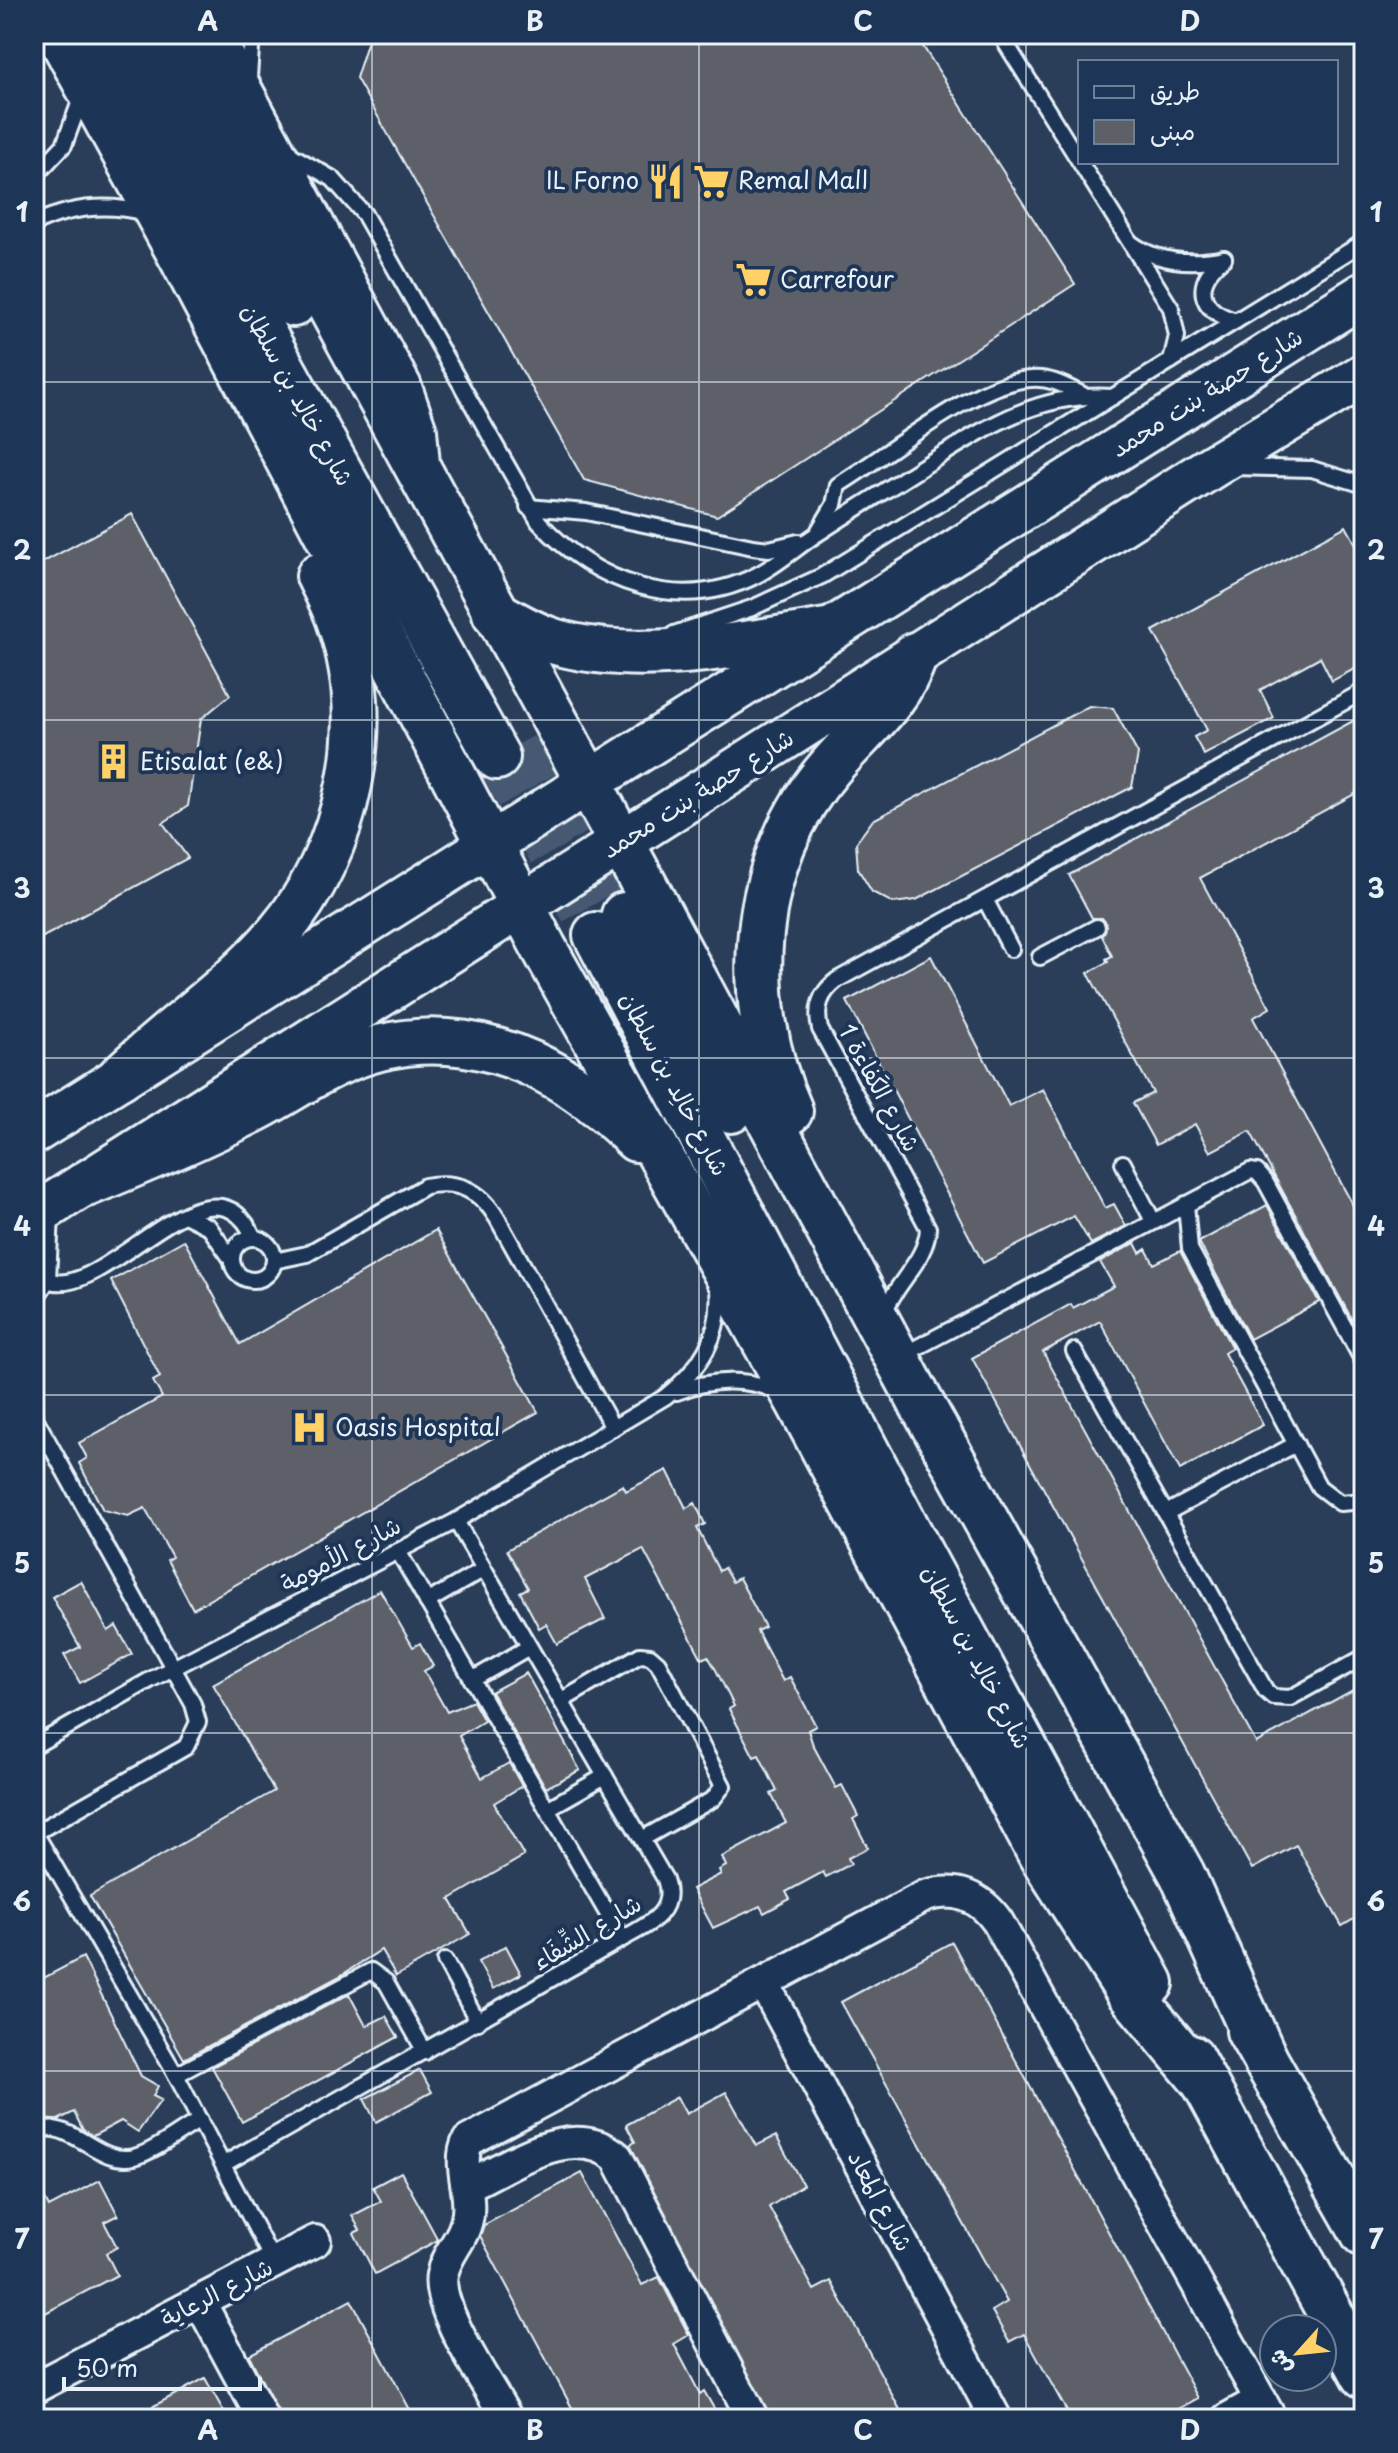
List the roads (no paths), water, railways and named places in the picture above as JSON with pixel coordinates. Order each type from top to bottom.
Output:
[{"type":"main road","points":[[59,34],[182,258],[521,906],[798,1401],[1068,1902],[1128,1991],[1204,2082]]},
{"type":"main road","name":"شارع خالِد بن سلطان","points":[[98,34],[514,748],[146,34]]},
{"type":"main road","points":[[182,34],[888,1341],[1182,1874],[1264,2057]]},
{"type":"main road","points":[[120,1077],[254,959],[298,908],[331,848],[342,816],[354,753],[353,688],[340,620],[202,321],[182,258]]},
{"type":"main road","name":"شارع حصة بنت محمد","points":[[34,1132],[1364,294]]},
{"type":"main road","name":"شارع حصة بنت محمد","points":[[57,1202],[1213,466],[1364,375]]},
{"type":"main road","points":[[495,613],[553,642],[584,648],[707,648],[827,631]]},
{"type":"main road","points":[[822,1216],[807,1157],[774,1070],[763,1019],[759,964],[764,904],[783,845],[812,791],[891,704],[915,655]]},
{"type":"main road","name":"شارع خالِد بن سلطان","points":[[1364,2234],[1264,2057],[1054,1703],[610,925],[920,1553],[1364,2375]]},
{"type":"main road","points":[[57,1202],[209,1132],[347,1060],[383,1048],[445,1042],[505,1052],[552,1071],[595,1100],[676,1183]]},
{"type":"street","points":[[223,41],[411,398],[421,430],[424,482]]},
{"type":"street","points":[[507,2419],[442,2294],[442,2276],[464,2232],[469,2201],[463,2155],[473,2135],[764,1984],[925,1896],[952,1892],[979,1901],[998,1922],[1266,2410],[1227,2419]]},
{"type":"street","name":"شارع المعاد","points":[[764,1984],[996,2419]]},
{"type":"street","points":[[468,2185],[561,2143],[588,2141],[617,2157],[753,2419]]},
{"type":"street","name":"شارع الرعاية","points":[[34,2388],[315,2241]]},
{"type":"street","points":[[200,2302],[263,2419]]},
{"type":"lane","points":[[252,34],[249,74],[254,105]]},
{"type":"lane","points":[[1000,34],[1078,162]]},
{"type":"lane","points":[[34,177],[54,159],[72,129],[78,114],[83,80]]},
{"type":"lane","points":[[277,147],[333,179],[364,214],[528,507],[554,539],[591,566],[627,584],[673,593],[718,589],[749,579],[1009,414],[1057,399],[1083,395],[1113,397]]},
{"type":"lane","points":[[1079,164],[1171,308],[1177,336],[1171,361]]},
{"type":"lane","points":[[34,224],[66,211],[102,206],[159,216]]},
{"type":"lane","points":[[1124,238],[1138,248],[1171,260],[1189,262],[1224,258],[1206,276],[1203,292],[1218,315],[1236,321]]},
{"type":"lane","points":[[631,650],[752,608],[822,576],[1364,242]]},
{"type":"lane","points":[[528,507],[586,512],[769,549],[815,535],[834,505],[838,485],[979,394],[1031,379],[1056,381],[1083,395]]},
{"type":"lane","points":[[1213,466],[1312,469],[1364,485]]},
{"type":"lane","name":"شارع الكَفاءة 1","points":[[888,1341],[894,1291],[923,1250],[928,1228],[820,1029],[819,1003],[837,980],[1364,691]]},
{"type":"lane","points":[[986,901],[1011,949]]},
{"type":"lane","points":[[1040,957],[1097,927]]},
{"type":"lane","points":[[1123,1163],[1153,1221]]},
{"type":"lane","points":[[888,1341],[1153,1221],[1244,1172],[1257,1172],[1262,1175],[1364,1363]]},
{"type":"lane","points":[[274,1261],[307,1254],[425,1186],[442,1183],[475,1192],[497,1218],[613,1428]]},
{"type":"lane","points":[[34,1301],[48,1280],[57,1202]]},
{"type":"lane","points":[[1186,1204],[1190,1249],[1296,1444],[1328,1497],[1340,1503],[1364,1501]]},
{"type":"lane","points":[[48,1280],[70,1282],[185,1215],[213,1206],[227,1208],[248,1225],[254,1238],[269,1246],[274,1261],[267,1275],[252,1281],[238,1274],[209,1227],[185,1215]]},
{"type":"lane","points":[[232,1260],[238,1244],[254,1238]]},
{"type":"lane","name":"شارع الأمومة","points":[[665,1397],[687,1379],[703,1358],[715,1333],[719,1306],[713,1250]]},
{"type":"lane","points":[[1074,1351],[1266,1691],[1273,1697],[1290,1698],[1364,1657]]},
{"type":"lane","name":"شارع الأمومة","points":[[34,1746],[174,1668],[456,1521],[665,1397],[691,1386],[733,1382],[773,1389],[798,1401]]},
{"type":"lane","points":[[34,1416],[38,1435],[197,1713],[192,1740],[35,1832],[176,2075],[274,2263]]},
{"type":"lane","points":[[1166,1513],[1296,1444]]},
{"type":"lane","name":"شارع الشِّفَاء","points":[[224,2164],[622,1939],[660,1916],[669,1898],[665,1879],[456,1521]]},
{"type":"lane","points":[[398,1551],[622,1939]]},
{"type":"lane","points":[[427,1602],[484,1569]]},
{"type":"lane","points":[[472,1680],[529,1647]]},
{"type":"lane","points":[[561,1701],[640,1655],[650,1656],[658,1663],[723,1786],[713,1799],[642,1839]]},
{"type":"lane","points":[[547,1809],[605,1776]]},
{"type":"lane","points":[[445,1961],[478,2022]]},
{"type":"lane","points":[[176,2075],[371,1971],[386,1982],[425,2052]]},
{"type":"lane","points":[[34,2131],[61,2129],[111,2156],[123,2158],[146,2151],[200,2120]]},
{"type":"tunnel","points":[[530,738],[624,915]]},
{"type":"tunnel","points":[[497,757],[596,935]]},
{"type":"place","name":"IL Forno","points":[[665,181]]},
{"type":"place","name":"Remal Mall","points":[[712,181]]},
{"type":"place","name":"Carrefour","points":[[754,280]]},
{"type":"place","name":"Etisalat (e&)","points":[[114,762]]},
{"type":"place","name":"Oasis Hospital","points":[[309,1428]]}]
